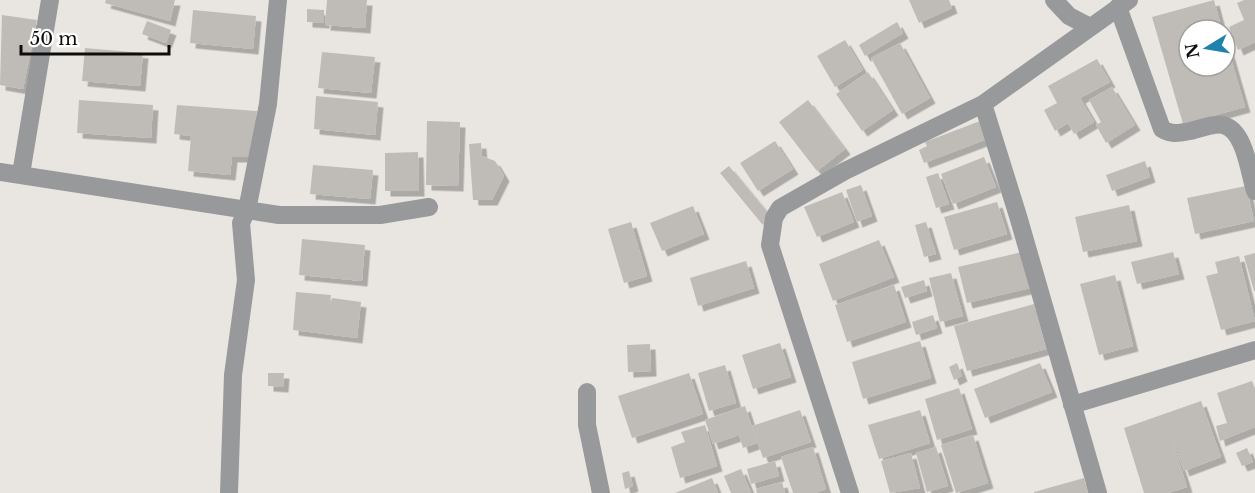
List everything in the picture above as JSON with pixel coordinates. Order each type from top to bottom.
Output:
[{"type":"street","points":[[21,174],[50,0]]},
{"type":"street","points":[[228,493],[233,375],[246,280],[241,223],[247,210],[268,104],[278,0]]},
{"type":"street","points":[[1054,0],[1069,16],[1090,27]]},
{"type":"street","points":[[850,493],[770,245],[774,218],[780,208],[845,171],[983,104],[1123,3],[1162,129],[1170,134],[1221,124],[1234,130],[1255,191]]},
{"type":"street","points":[[983,104],[1018,216],[1098,493]]},
{"type":"street","points":[[0,172],[279,215],[319,217],[380,215],[429,207]]},
{"type":"street","points":[[1072,405],[1255,350]]},
{"type":"street","points":[[587,392],[587,425],[601,493]]},
{"type":"building","points":[[106,0],[175,0],[170,21],[105,3]]},
{"type":"building","points":[[327,0],[367,0],[365,28],[325,25]]},
{"type":"building","points":[[909,0],[949,0],[952,8],[919,23]]},
{"type":"building","points":[[1214,0],[1219,18],[1177,18],[1177,78],[1237,78],[1245,107],[1183,124],[1152,17]]},
{"type":"building","points":[[1244,0],[1255,0],[1255,42],[1238,50],[1237,23],[1244,20],[1237,3]]},
{"type":"building","points":[[307,9],[324,10],[324,23],[307,22]]},
{"type":"building","points":[[193,10],[256,16],[253,49],[190,43]]},
{"type":"building","points":[[2,15],[37,20],[23,89],[0,85]]},
{"type":"building","points":[[147,21],[171,30],[166,43],[142,34]]},
{"type":"building","points":[[897,22],[903,33],[865,56],[859,45]]},
{"type":"building","points":[[845,40],[863,70],[835,87],[817,56]]},
{"type":"building","points":[[900,43],[930,98],[902,114],[871,58]]},
{"type":"building","points":[[85,48],[143,53],[140,86],[82,81]]},
{"type":"building","points":[[322,52],[375,57],[371,93],[318,88]]},
{"type":"building","points":[[1097,59],[1110,82],[1080,98],[1094,122],[1074,134],[1068,123],[1055,131],[1044,110],[1057,103],[1048,86]]},
{"type":"building","points":[[868,72],[893,110],[862,131],[836,94]]},
{"type":"building","points":[[1112,87],[1135,125],[1106,143],[1096,125],[1101,122],[1089,100]]},
{"type":"building","points":[[316,96],[378,102],[375,135],[314,129]]},
{"type":"building","points":[[79,100],[153,105],[151,138],[77,133]]},
{"type":"building","points":[[808,100],[845,149],[817,171],[779,122]]},
{"type":"building","points":[[177,105],[257,111],[251,157],[232,157],[230,175],[188,171],[191,136],[174,134]]},
{"type":"building","points":[[427,121],[460,122],[458,186],[426,185]]},
{"type":"building","points":[[980,121],[987,139],[924,163],[919,150],[927,146],[925,142]]},
{"type":"building","points":[[775,141],[793,169],[758,191],[740,163]]},
{"type":"building","points":[[481,143],[482,156],[495,161],[504,176],[492,200],[473,200],[469,144]]},
{"type":"building","points":[[418,152],[419,191],[385,191],[385,153]]},
{"type":"building","points":[[984,157],[996,187],[953,204],[941,174]]},
{"type":"building","points":[[1145,161],[1150,177],[1112,191],[1106,175]]},
{"type":"building","points":[[313,165],[373,170],[370,199],[310,194]]},
{"type":"building","points":[[729,166],[771,217],[762,224],[720,173]]},
{"type":"building","points":[[938,173],[949,204],[936,208],[926,177]]},
{"type":"building","points":[[861,185],[872,216],[857,222],[846,190]]},
{"type":"building","points":[[1246,186],[1254,221],[1195,234],[1187,198]]},
{"type":"building","points":[[842,192],[854,222],[817,237],[804,207]]},
{"type":"building","points":[[997,202],[1007,234],[954,250],[944,217]]},
{"type":"building","points":[[1129,205],[1137,241],[1083,252],[1075,217]]},
{"type":"building","points":[[693,206],[704,234],[662,251],[650,223]]},
{"type":"building","points":[[631,222],[647,276],[624,283],[608,229]]},
{"type":"building","points":[[926,222],[936,254],[924,257],[915,225]]},
{"type":"building","points":[[302,239],[365,245],[362,281],[299,275]]},
{"type":"building","points":[[879,240],[894,277],[833,301],[819,264]]},
{"type":"building","points":[[1022,252],[1030,288],[967,303],[958,267]]},
{"type":"building","points":[[1173,252],[1179,274],[1137,284],[1131,262]]},
{"type":"building","points":[[1255,253],[1255,291],[1254,291],[1244,256]]},
{"type":"building","points":[[1239,256],[1255,321],[1221,330],[1206,276],[1218,273],[1215,262]]},
{"type":"building","points":[[746,261],[754,288],[698,306],[690,278]]},
{"type":"building","points":[[951,273],[963,316],[940,322],[929,278]]},
{"type":"building","points":[[1115,275],[1133,346],[1099,355],[1080,284]]},
{"type":"building","points":[[924,280],[927,291],[905,298],[901,287]]},
{"type":"building","points":[[894,285],[906,322],[847,342],[835,305]]},
{"type":"building","points":[[296,292],[331,295],[329,310],[332,298],[361,302],[357,338],[293,330]]},
{"type":"building","points":[[1034,304],[1046,349],[967,371],[954,326]]},
{"type":"building","points":[[933,315],[937,328],[916,335],[912,322]]},
{"type":"building","points":[[920,341],[931,378],[863,399],[852,362]]},
{"type":"building","points":[[780,343],[791,377],[753,389],[742,355]]},
{"type":"building","points":[[650,344],[651,371],[628,372],[627,345]]},
{"type":"building","points":[[957,363],[962,376],[954,380],[949,367]]},
{"type":"building","points":[[1040,363],[1052,392],[985,418],[974,389]]},
{"type":"building","points":[[725,365],[736,403],[709,411],[698,373]]},
{"type":"building","points":[[268,373],[284,373],[283,387],[268,386]]},
{"type":"building","points":[[689,373],[703,414],[632,438],[618,396]]},
{"type":"building","points":[[1252,381],[1255,389],[1255,427],[1220,441],[1216,426],[1227,423],[1217,393]]},
{"type":"building","points":[[959,388],[972,429],[937,440],[925,399]]},
{"type":"building","points":[[1201,401],[1221,457],[1184,471],[1169,431],[1187,487],[1168,493],[1144,493],[1124,428]]},
{"type":"building","points":[[745,406],[757,443],[743,448],[739,435],[713,444],[705,420]]},
{"type":"building","points":[[800,410],[811,442],[763,458],[752,426]]},
{"type":"building","points":[[920,410],[930,443],[879,459],[868,425]]},
{"type":"building","points":[[705,425],[717,466],[680,478],[671,447],[685,442],[681,432]]},
{"type":"building","points":[[973,435],[988,483],[956,493],[941,445]]},
{"type":"building","points":[[813,447],[826,489],[815,493],[793,493],[781,457]]},
{"type":"building","points":[[936,447],[948,486],[927,492],[916,453]]},
{"type":"building","points":[[1247,448],[1253,462],[1242,466],[1236,453]]},
{"type":"building","points":[[911,453],[920,488],[890,493],[881,461]]},
{"type":"building","points":[[775,461],[779,476],[751,484],[747,469]]},
{"type":"building","points":[[741,469],[751,493],[731,493],[724,476]]},
{"type":"building","points":[[629,471],[633,486],[625,489],[622,473]]},
{"type":"building","points":[[712,478],[718,493],[675,493]]},
{"type":"building","points":[[1084,478],[1088,493],[1034,493],[1034,492]]},
{"type":"building","points":[[782,482],[785,493],[757,493],[756,489]]}]
